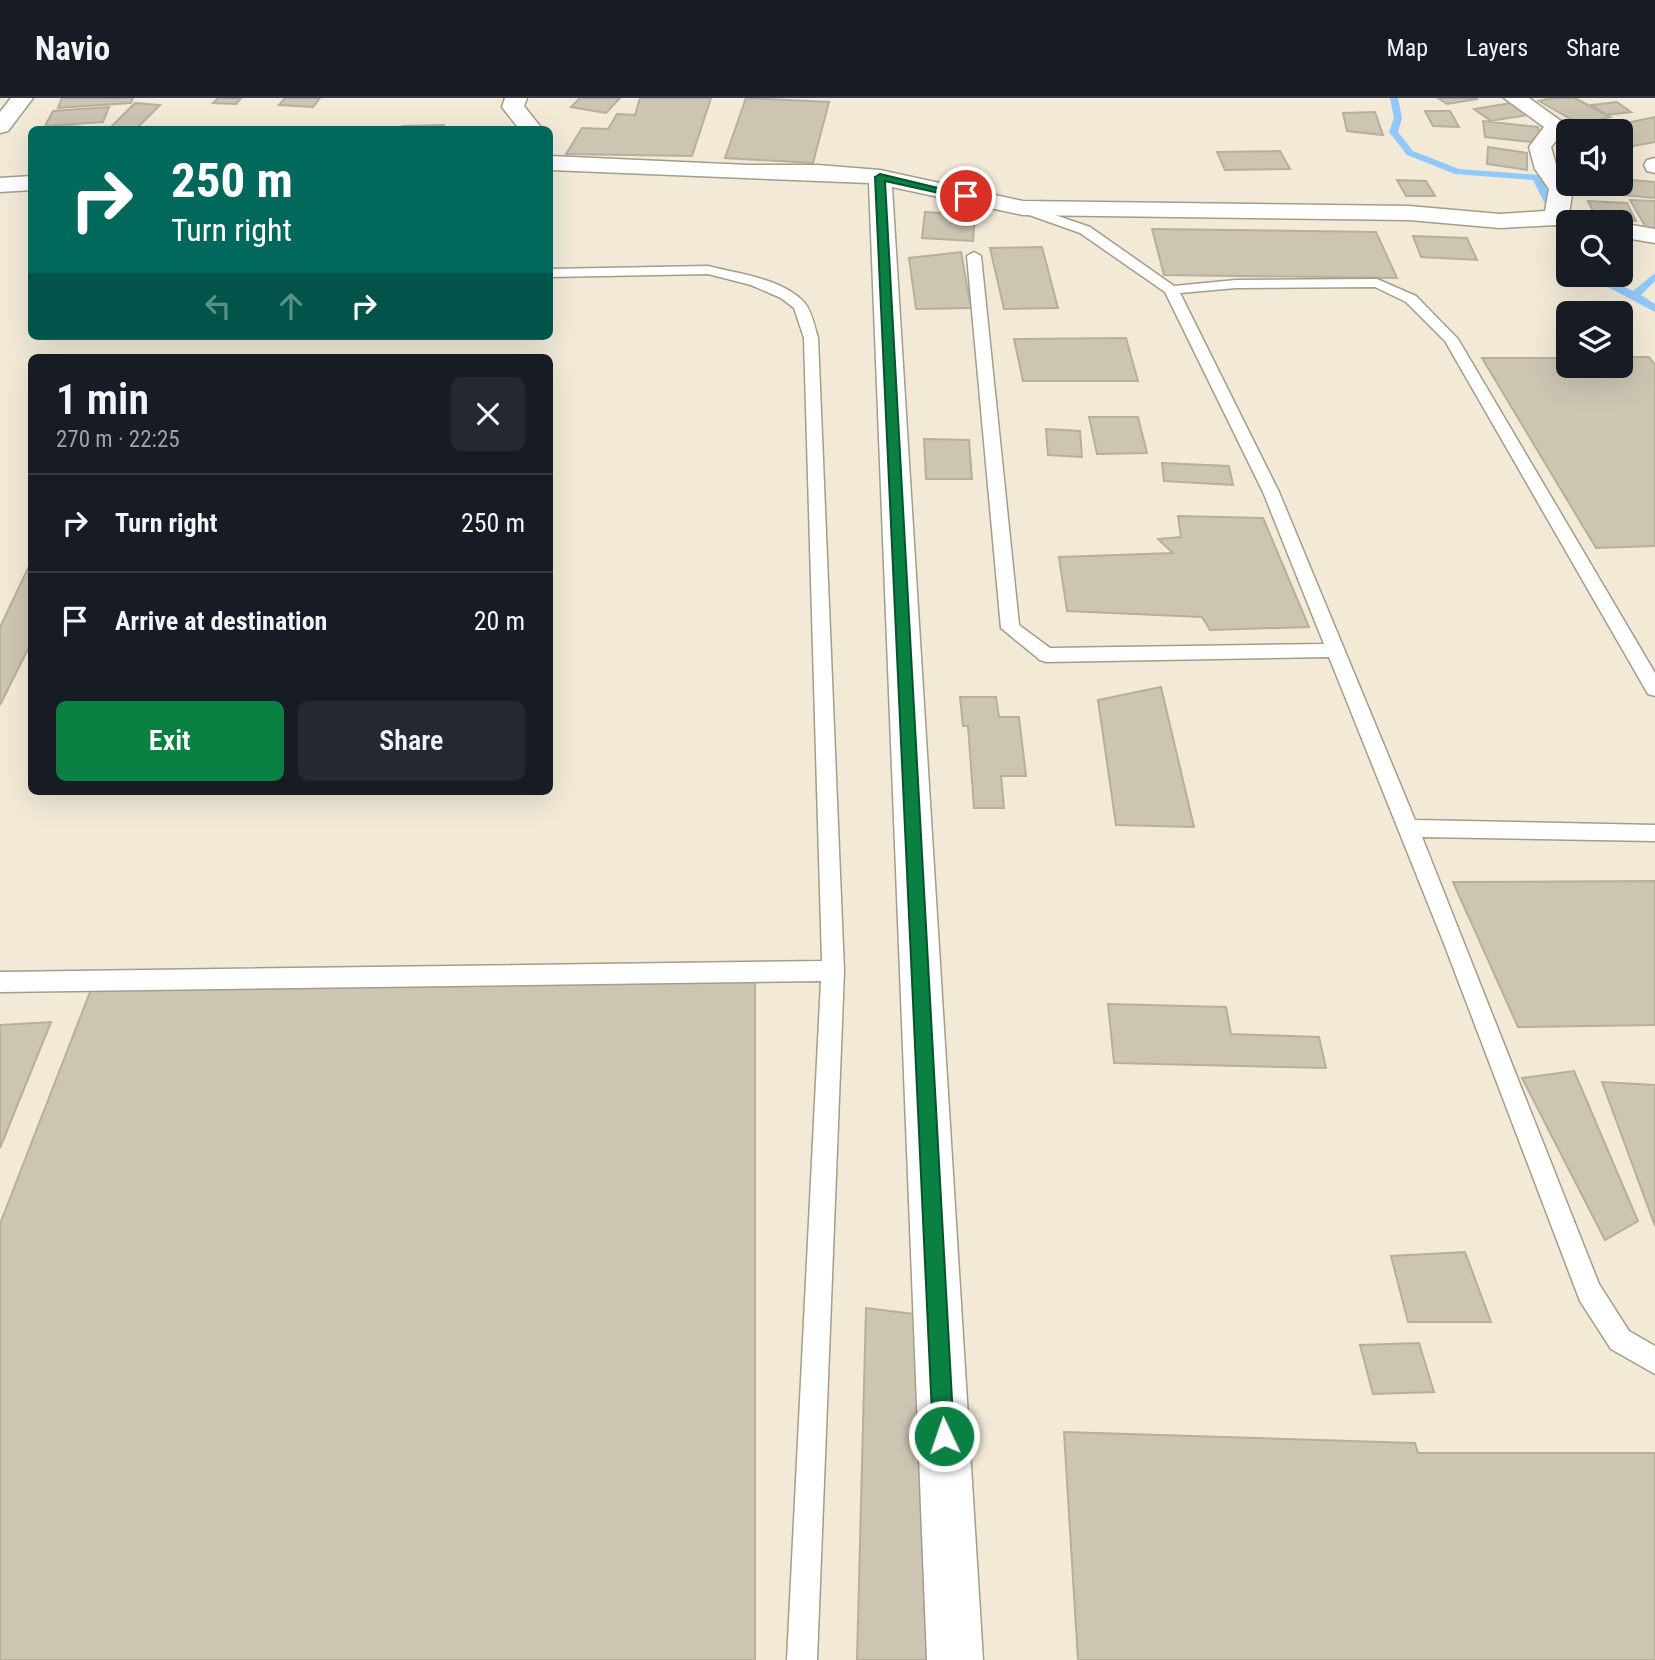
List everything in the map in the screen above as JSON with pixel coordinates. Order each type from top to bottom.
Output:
[{"type":"street","points":[[0,126],[22,98]]},
{"type":"street","points":[[516,98],[513,107],[529,126]]},
{"type":"street","points":[[1515,98],[1557,126],[1539,147],[1546,169],[1561,189],[1565,210]]},
{"type":"street","points":[[553,159],[748,172],[817,172],[880,177],[1023,208],[1409,213],[1500,221],[1556,220]]},
{"type":"street","points":[[880,177],[955,1660]]},
{"type":"street","points":[[0,185],[28,183]]},
{"type":"street","points":[[1633,232],[1655,236]]},
{"type":"lane","points":[[1023,208],[1085,230],[1171,290],[1271,492],[1454,941],[1589,1292],[1620,1340],[1655,1361]]},
{"type":"lane","points":[[974,256],[1010,628],[1046,655],[1335,650]]},
{"type":"lane","points":[[553,273],[708,270],[756,282],[786,295],[800,306],[811,338],[833,971],[802,1660]]},
{"type":"lane","points":[[1171,290],[1236,284],[1377,283],[1411,299],[1451,339],[1655,689]]},
{"type":"lane","points":[[1406,828],[1655,833]]},
{"type":"lane","points":[[0,982],[833,971]]},
{"type":"building","points":[[62,98],[133,98],[131,103],[58,108]]},
{"type":"building","points":[[218,98],[241,98],[236,104],[213,103]]},
{"type":"building","points":[[285,98],[320,98],[313,107],[279,105]]},
{"type":"building","points":[[580,98],[620,98],[606,113],[571,107]]},
{"type":"building","points":[[640,98],[711,98],[692,156],[566,154],[582,128],[608,129],[617,114],[635,115]]},
{"type":"building","points":[[746,98],[829,102],[813,163],[725,158]]},
{"type":"building","points":[[1438,98],[1476,98],[1477,99],[1447,104]]},
{"type":"building","points":[[1575,98],[1610,117],[1570,119],[1539,101]]},
{"type":"building","points":[[1517,102],[1533,114],[1491,121],[1474,109]]},
{"type":"building","points":[[1617,102],[1631,112],[1606,115],[1592,105]]},
{"type":"building","points":[[135,103],[160,105],[139,126],[112,126]]},
{"type":"building","points":[[109,107],[103,122],[45,126],[53,111]]},
{"type":"building","points":[[1425,111],[1450,111],[1459,127],[1433,126]]},
{"type":"building","points":[[1375,112],[1383,135],[1347,131],[1343,113]]},
{"type":"building","points":[[1655,117],[1655,142],[1633,146],[1633,122]]},
{"type":"building","points":[[1483,121],[1538,127],[1541,143],[1485,137]]},
{"type":"building","points":[[1488,147],[1527,153],[1527,170],[1487,164]]},
{"type":"building","points":[[1280,151],[1290,169],[1225,170],[1217,152]]},
{"type":"building","points":[[1397,180],[1426,181],[1435,196],[1406,196]]},
{"type":"building","points":[[1633,180],[1655,182],[1655,198],[1633,196]]},
{"type":"building","points":[[1630,200],[1655,201],[1655,229],[1647,229]]},
{"type":"building","points":[[1588,201],[1627,203],[1630,210],[1592,210]]},
{"type":"building","points":[[925,212],[975,215],[973,241],[922,238]]},
{"type":"building","points":[[1152,229],[1376,232],[1397,278],[1164,275]]},
{"type":"building","points":[[1413,236],[1467,238],[1477,260],[1421,257]]},
{"type":"building","points":[[1042,247],[1058,308],[1004,309],[990,248]]},
{"type":"building","points":[[961,252],[971,308],[916,309],[909,258]]},
{"type":"building","points":[[1126,338],[1138,381],[1023,381],[1014,339]]},
{"type":"building","points":[[1633,357],[1649,357],[1655,365],[1655,546],[1596,548],[1482,358],[1556,358],[1556,378],[1633,378]]},
{"type":"building","points":[[1089,417],[1138,417],[1147,453],[1097,454]]},
{"type":"building","points":[[1046,429],[1080,431],[1082,457],[1048,455]]},
{"type":"building","points":[[924,439],[969,440],[972,479],[926,479]]},
{"type":"building","points":[[1162,463],[1229,466],[1233,485],[1164,481]]},
{"type":"building","points":[[1178,516],[1263,518],[1309,627],[1210,630],[1202,617],[1067,611],[1059,557],[1173,553],[1158,539],[1181,537]]},
{"type":"building","points":[[28,568],[28,649],[0,705],[0,627]]},
{"type":"building","points":[[1161,687],[1194,827],[1116,825],[1098,700]]},
{"type":"building","points":[[960,697],[996,697],[999,717],[1019,717],[1026,776],[1001,776],[1004,808],[974,808],[968,726],[963,726]]},
{"type":"building","points":[[1655,881],[1655,1025],[1518,1027],[1453,882]]},
{"type":"building","points":[[755,974],[755,1660],[0,1660],[0,1224],[92,987]]},
{"type":"building","points":[[1108,1004],[1226,1007],[1231,1034],[1319,1037],[1326,1068],[1114,1063]]},
{"type":"building","points":[[51,1022],[0,1148],[0,1025]]},
{"type":"building","points":[[1574,1071],[1638,1221],[1605,1240],[1522,1078]]},
{"type":"building","points":[[1602,1082],[1655,1085],[1655,1226]]},
{"type":"building","points":[[1465,1252],[1491,1322],[1408,1322],[1391,1256]]},
{"type":"building","points":[[866,1308],[921,1315],[942,1660],[857,1660]]},
{"type":"building","points":[[1419,1343],[1434,1392],[1373,1394],[1360,1345]]},
{"type":"building","points":[[1064,1432],[1415,1443],[1418,1453],[1655,1453],[1655,1660],[1078,1660]]},
{"type":"waterway","points":[[1394,98],[1398,118],[1393,132],[1410,153],[1458,172],[1537,177],[1550,206]]},
{"type":"waterway","points":[[1634,295],[1655,276]]},
{"type":"waterway","points":[[1617,287],[1634,295]]},
{"type":"waterway","points":[[1634,295],[1655,309]]},
{"type":"route","points":[[944,1436],[880,177],[966,196]]}]
